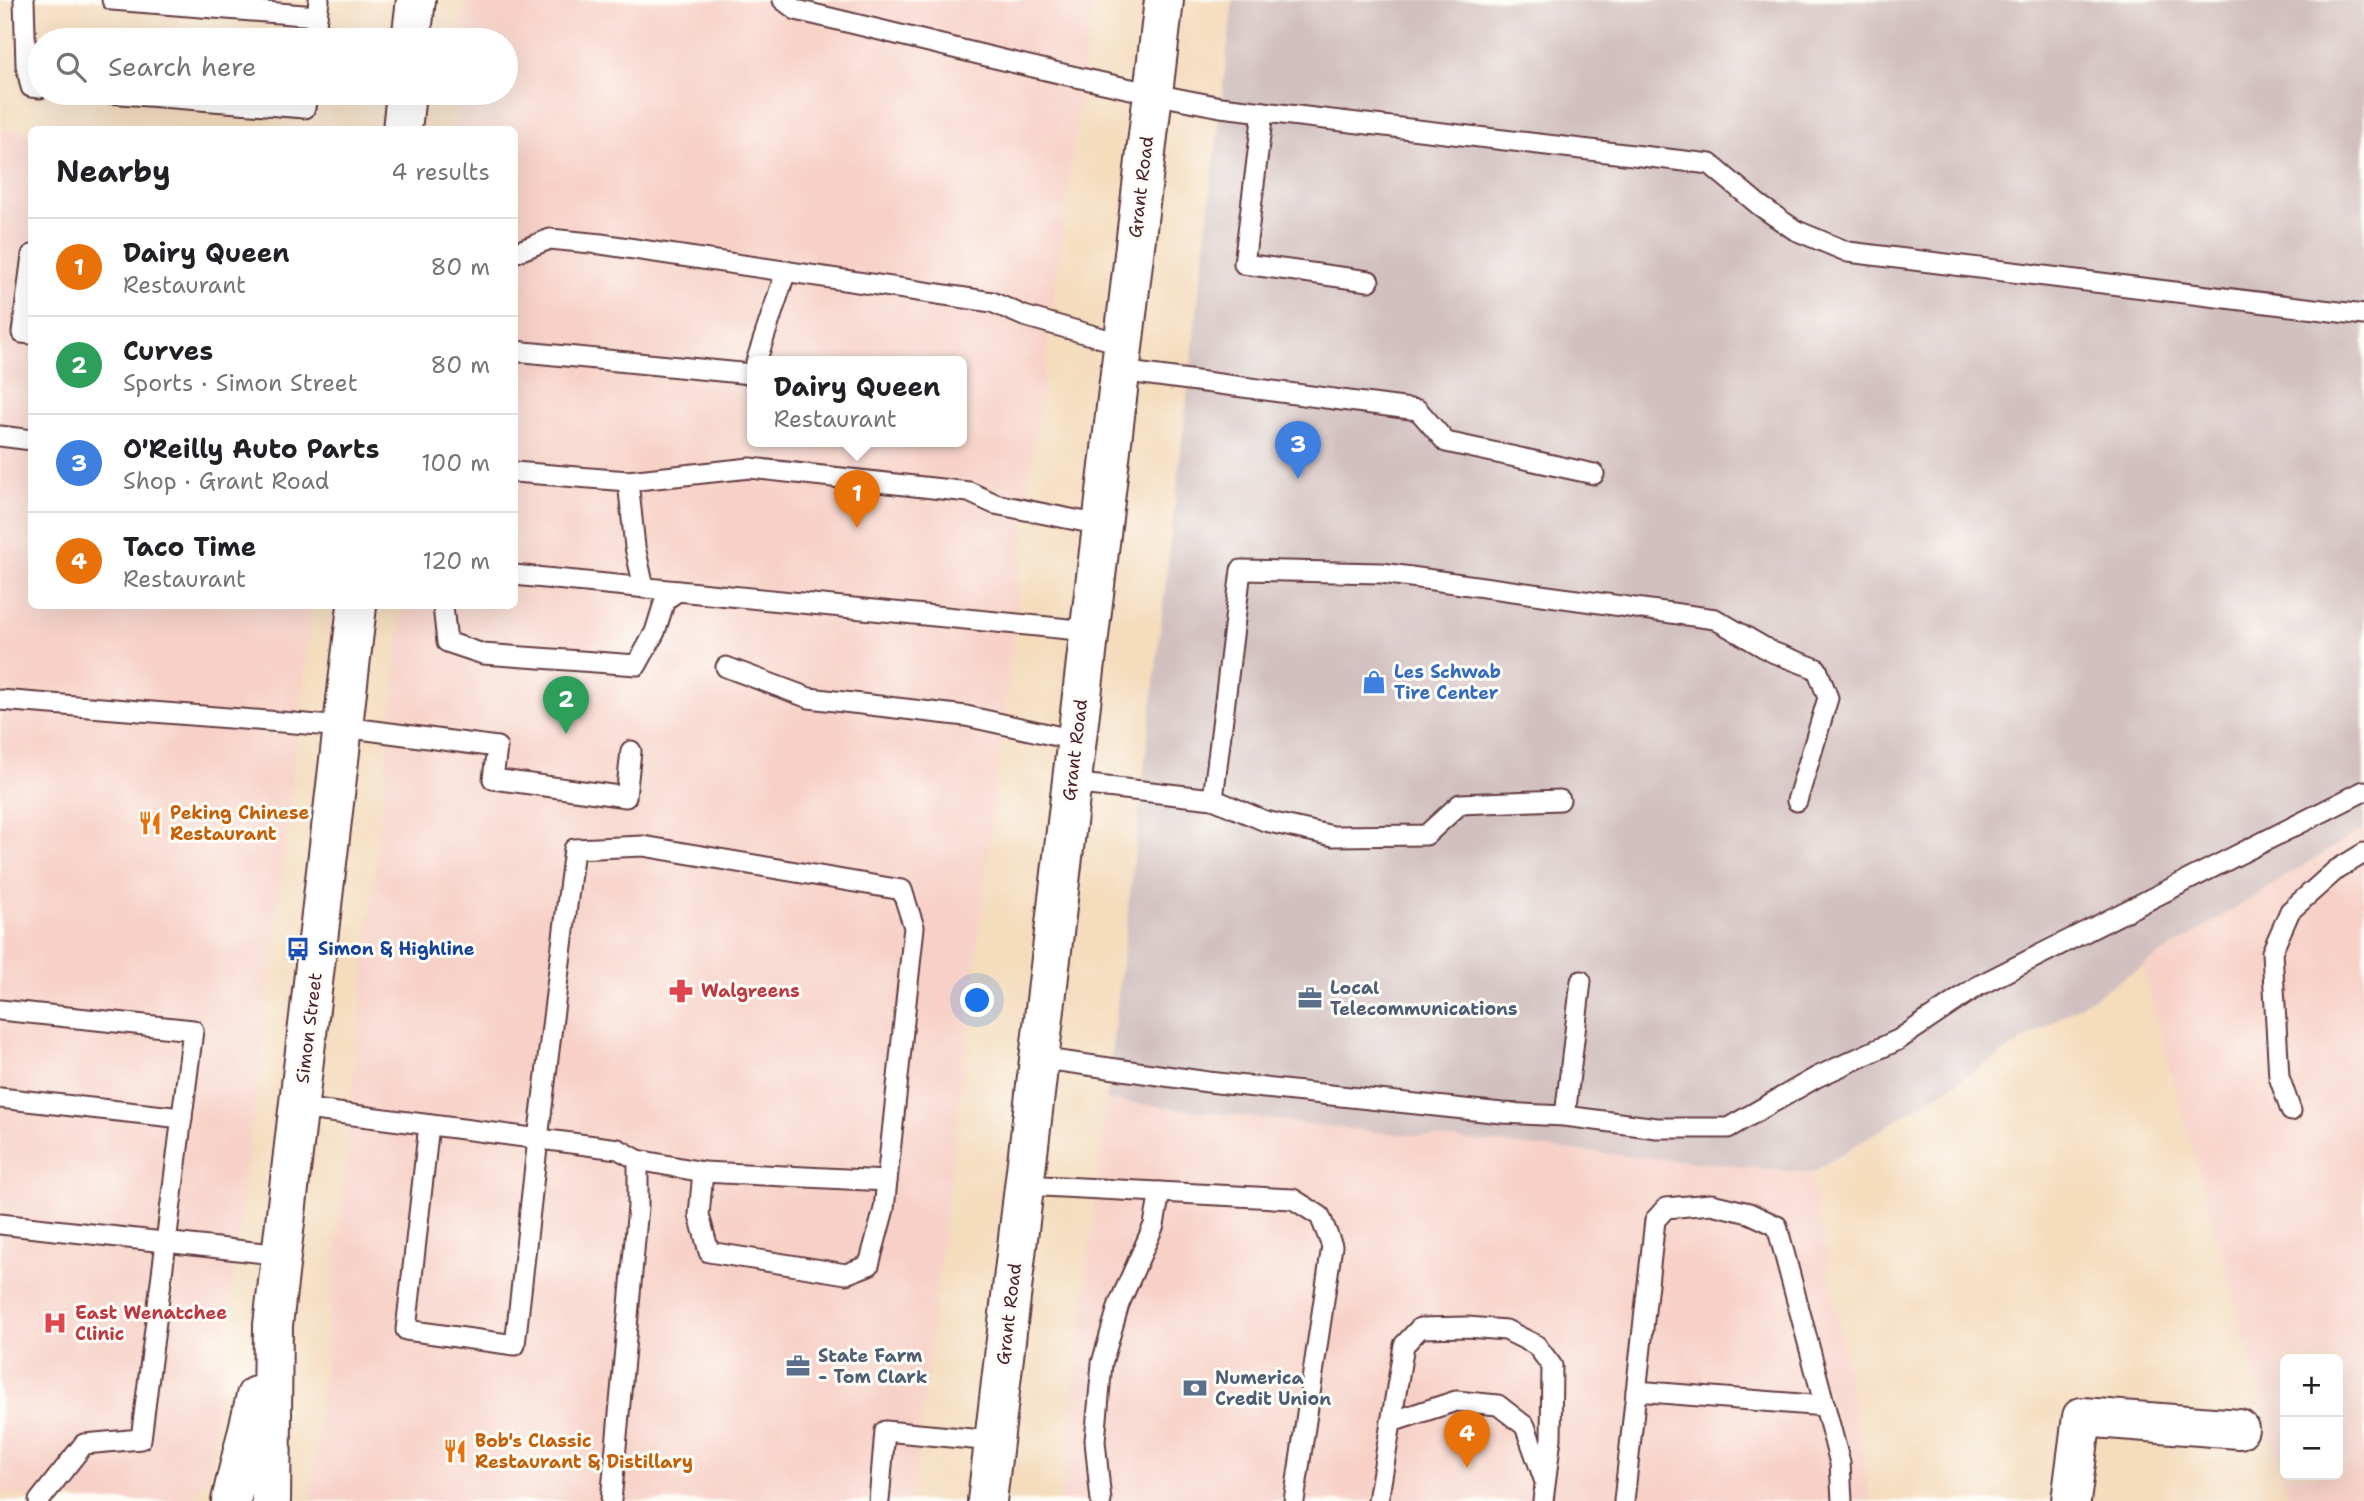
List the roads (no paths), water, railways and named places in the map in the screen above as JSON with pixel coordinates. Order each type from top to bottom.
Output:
[{"type":"main road","points":[[412,28],[416,0]]},
{"type":"main road","name":"Grant Road","points":[[987,1501],[1164,0]]},
{"type":"main road","points":[[402,126],[405,105]]},
{"type":"main road","name":"Simon Street","points":[[231,1501],[273,1325],[358,609]]},
{"type":"main road","name":"Simon Street","points":[[271,1501],[273,1325]]},
{"type":"main road","points":[[2071,1501],[2082,1417],[2239,1429]]},
{"type":"lane","points":[[24,0],[28,74]]},
{"type":"lane","points":[[112,0],[318,8],[316,28]]},
{"type":"lane","points":[[783,0],[796,10],[1152,94],[1263,112],[1710,164],[1759,205],[1795,230],[1848,252],[2364,315]]},
{"type":"lane","points":[[266,105],[306,108],[306,105]]},
{"type":"lane","points":[[1263,112],[1244,264],[1369,281]]},
{"type":"lane","points":[[518,251],[550,239],[601,244],[992,302],[1122,357],[1418,410],[1446,442],[1594,474]]},
{"type":"lane","points":[[758,356],[786,271]]},
{"type":"lane","points":[[28,286],[22,333],[28,334]]},
{"type":"lane","points":[[518,351],[747,374]]},
{"type":"lane","points":[[0,436],[28,440]]},
{"type":"lane","points":[[518,472],[628,481],[750,468],[969,492],[995,504],[1101,525]]},
{"type":"lane","points":[[628,481],[635,547],[643,588]]},
{"type":"lane","points":[[1213,799],[1241,570],[1382,573],[1715,619],[1772,652],[1817,668],[1828,698],[1797,801]]},
{"type":"lane","points":[[518,575],[1089,631]]},
{"type":"lane","points":[[443,609],[447,642],[483,653],[637,665],[655,632],[665,600],[678,591]]},
{"type":"lane","points":[[726,667],[809,698],[966,716],[1076,740]]},
{"type":"lane","points":[[0,700],[344,727],[497,747],[493,779],[626,797],[631,751]]},
{"type":"lane","points":[[1071,783],[1213,799],[1265,821],[1333,836],[1426,835],[1460,804],[1560,800]]},
{"type":"lane","points":[[1038,1058],[1221,1083],[1502,1113],[1565,1116],[1657,1128],[1728,1128],[1817,1077],[1898,1040],[1978,986],[2364,791]]},
{"type":"lane","points":[[429,1125],[407,1330],[515,1345],[574,849],[643,846],[902,890],[914,927],[884,1209],[869,1265],[846,1274],[709,1252],[699,1215],[704,1172]]},
{"type":"lane","points":[[2291,1111],[2279,1077],[2272,952],[2290,911],[2336,870],[2364,853]]},
{"type":"lane","points":[[1565,1116],[1581,981]]},
{"type":"lane","points":[[0,1010],[193,1030],[141,1439],[83,1444],[38,1501]]},
{"type":"lane","points":[[0,1098],[182,1118]]},
{"type":"lane","points":[[299,1108],[618,1149],[638,1160],[704,1172],[887,1181]]},
{"type":"lane","points":[[611,1501],[638,1207],[638,1160]]},
{"type":"lane","points":[[1023,1185],[1293,1199],[1320,1216],[1332,1246],[1294,1501]]},
{"type":"lane","points":[[1101,1501],[1095,1441],[1102,1363],[1119,1304],[1154,1225],[1160,1192]]},
{"type":"lane","points":[[1624,1501],[1655,1220],[1666,1208],[1711,1203],[1749,1213],[1777,1226],[1840,1463],[1842,1501]]},
{"type":"lane","points":[[0,1224],[282,1255]]},
{"type":"lane","points":[[1378,1501],[1404,1345],[1420,1328],[1506,1330],[1536,1345],[1552,1366],[1551,1438],[1545,1492]]},
{"type":"lane","points":[[1636,1391],[1825,1406]]},
{"type":"lane","points":[[1391,1422],[1456,1401],[1498,1405],[1525,1426],[1545,1492]]},
{"type":"lane","points":[[879,1501],[886,1431],[994,1441]]},
{"type":"place","name":"O'Reilly Auto Parts","points":[[1298,479]]},
{"type":"place","name":"Dairy Queen","points":[[857,528]]},
{"type":"place","name":"Les Schwab Tire Center","points":[[1374,682]]},
{"type":"place","name":"Curves","points":[[566,734]]},
{"type":"place","name":"Peking Chinese Restaurant","points":[[150,823]]},
{"type":"place","name":"Simon & Highline","points":[[298,949]]},
{"type":"place","name":"Walgreens","points":[[681,991]]},
{"type":"place","name":"Local Telecommunications","points":[[1310,998]]},
{"type":"place","name":"East Wenatchee Clinic","points":[[55,1323]]},
{"type":"place","name":"State Farm - Tom Clark","points":[[798,1366]]},
{"type":"place","name":"Numerica Credit Union","points":[[1195,1388]]},
{"type":"place","name":"Bob's Classic Restaurant & Distillary","points":[[455,1451]]},
{"type":"place","name":"Taco Time","points":[[1467,1468]]}]
